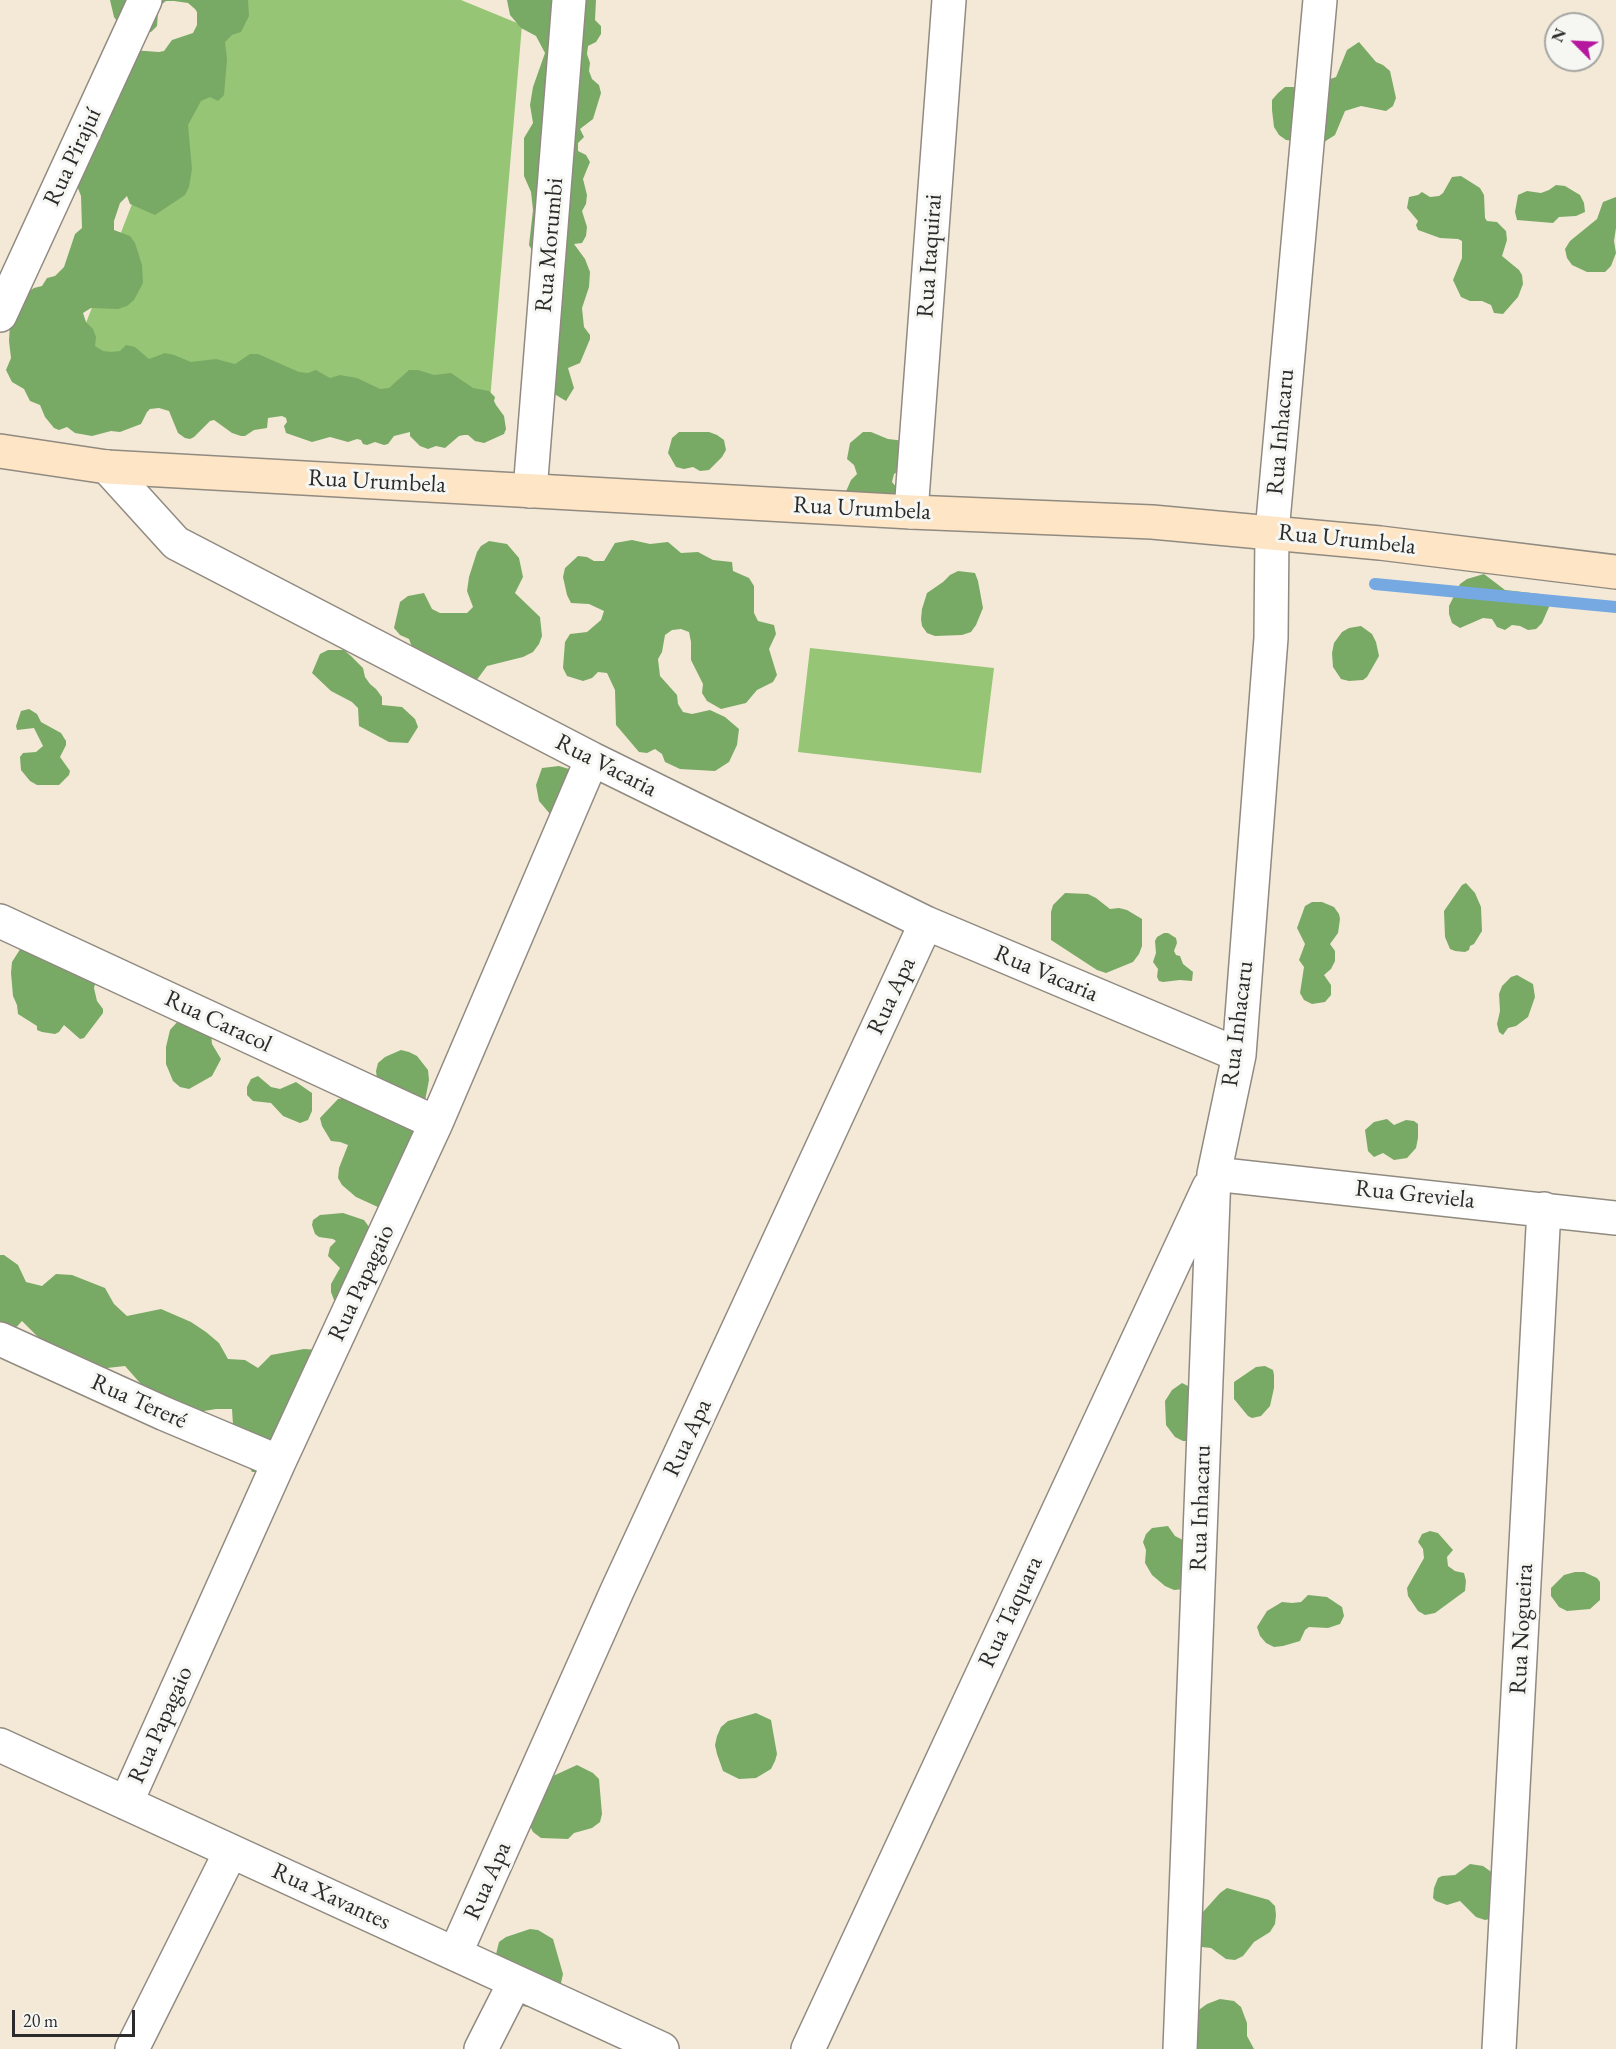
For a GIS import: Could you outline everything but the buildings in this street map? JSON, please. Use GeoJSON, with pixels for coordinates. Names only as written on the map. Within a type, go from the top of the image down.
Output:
{"type":"FeatureCollection","features":[{"type":"Feature","properties":{"kind":"main road"},"geometry":{"type":"LineString","coordinates":[[0,451],[107,467]]}},
{"type":"Feature","properties":{"kind":"main road","name":"Rua Urumbela"},"geometry":{"type":"LineString","coordinates":[[107,467],[911,512],[1152,522],[1380,543],[1616,572]]}},
{"type":"Feature","properties":{"kind":"street","name":"Rua Pirajuí"},"geometry":{"type":"LineString","coordinates":[[0,315],[146,0]]}},
{"type":"Feature","properties":{"kind":"street","name":"Rua Morumbi"},"geometry":{"type":"LineString","coordinates":[[530,491],[569,0]]}},
{"type":"Feature","properties":{"kind":"street","name":"Rua Itaquirai"},"geometry":{"type":"LineString","coordinates":[[911,512],[949,0]]}},
{"type":"Feature","properties":{"kind":"street","name":"Rua Inhacaru"},"geometry":{"type":"LineString","coordinates":[[1180,2049],[1214,1174],[1239,1055],[1271,638],[1272,532],[1320,0]]}},
{"type":"Feature","properties":{"kind":"street","name":"Rua Vacaria"},"geometry":{"type":"LineString","coordinates":[[107,467],[177,543],[592,759],[926,923],[1239,1055]]}},
{"type":"Feature","properties":{"kind":"street","name":"Rua Papagaio"},"geometry":{"type":"LineString","coordinates":[[126,1803],[279,1462],[436,1123],[592,759]]}},
{"type":"Feature","properties":{"kind":"street","name":"Rua Caracol"},"geometry":{"type":"LineString","coordinates":[[0,921],[436,1123]]}},
{"type":"Feature","properties":{"kind":"street","name":"Rua Apa"},"geometry":{"type":"LineString","coordinates":[[455,1954],[617,1591],[926,923]]}},
{"type":"Feature","properties":{"kind":"street","name":"Rua Greviela"},"geometry":{"type":"LineString","coordinates":[[1214,1174],[1616,1218]]}},
{"type":"Feature","properties":{"kind":"street","name":"Rua Taquara"},"geometry":{"type":"LineString","coordinates":[[808,2049],[1214,1174]]}},
{"type":"Feature","properties":{"kind":"street","name":"Rua Nogueira"},"geometry":{"type":"LineString","coordinates":[[1499,2049],[1544,1209]]}},
{"type":"Feature","properties":{"kind":"street","name":"Rua Tereré"},"geometry":{"type":"LineString","coordinates":[[0,1339],[165,1414],[279,1462]]}},
{"type":"Feature","properties":{"kind":"street","name":"Rua Xavantes"},"geometry":{"type":"LineString","coordinates":[[0,1745],[662,2049]]}},
{"type":"Feature","properties":{"kind":"street"},"geometry":{"type":"LineString","coordinates":[[132,2049],[231,1851]]}},
{"type":"Feature","properties":{"kind":"street"},"geometry":{"type":"LineString","coordinates":[[481,2049],[515,1982]]}},
{"type":"Feature","properties":{"kind":"green space"},"geometry":{"type":"Polygon","coordinates":[[[110,0],[248,0],[249,16],[241,32],[232,35],[225,42],[227,59],[224,95],[218,101],[210,97],[201,101],[188,125],[192,169],[185,195],[155,215],[130,204],[127,196],[120,203],[114,221],[114,230],[130,236],[135,243],[142,265],[143,283],[134,300],[127,306],[118,309],[91,308],[83,313],[96,337],[95,346],[103,351],[111,352],[120,351],[126,345],[135,347],[149,359],[165,353],[191,362],[216,359],[235,364],[250,354],[258,354],[299,372],[308,373],[316,370],[330,378],[340,375],[357,378],[380,389],[389,388],[409,370],[434,375],[451,373],[473,388],[489,391],[495,397],[494,401],[504,416],[506,429],[504,434],[484,443],[464,435],[459,436],[445,448],[436,446],[428,449],[420,446],[410,436],[410,432],[394,436],[388,444],[384,445],[375,442],[367,445],[357,439],[348,442],[330,437],[312,442],[286,433],[284,426],[287,422],[282,416],[268,418],[267,428],[254,430],[245,436],[232,433],[214,420],[210,421],[190,439],[178,433],[169,411],[159,408],[150,409],[141,424],[120,432],[111,431],[92,436],[75,433],[67,427],[59,430],[54,428],[45,417],[40,405],[30,401],[24,389],[12,382],[6,370],[11,358],[10,323],[19,298],[34,288],[42,286],[47,278],[55,276],[64,267],[75,234],[82,228],[81,196],[76,183],[132,50],[164,51],[172,40],[193,33],[197,25],[195,9],[188,3],[174,1],[166,1],[162,4],[158,13],[157,26],[151,32],[119,24],[114,17],[110,0]]]}},
{"type":"Feature","properties":{"kind":"green space"},"geometry":{"type":"Polygon","coordinates":[[[211,0],[461,0],[522,25],[490,400],[67,372],[211,0]]]}},
{"type":"Feature","properties":{"kind":"green space"},"geometry":{"type":"Polygon","coordinates":[[[507,0],[596,0],[595,20],[601,26],[601,34],[596,42],[588,46],[587,54],[590,63],[589,71],[592,79],[599,85],[601,93],[593,119],[580,129],[584,137],[578,143],[578,151],[586,155],[590,162],[583,179],[587,195],[582,211],[587,227],[586,236],[582,243],[574,244],[585,259],[590,272],[589,287],[582,308],[584,327],[590,339],[580,363],[568,368],[574,388],[566,401],[551,392],[538,261],[529,245],[533,210],[531,192],[524,176],[524,138],[533,123],[530,105],[533,87],[545,53],[536,36],[521,28],[510,15],[507,0]]]}},
{"type":"Feature","properties":{"kind":"green space"},"geometry":{"type":"Polygon","coordinates":[[[1359,42],[1376,62],[1390,71],[1396,98],[1393,106],[1386,111],[1361,106],[1345,111],[1335,135],[1321,144],[1286,140],[1279,135],[1274,127],[1272,110],[1272,100],[1278,93],[1285,87],[1302,89],[1336,77],[1347,50],[1359,42]]]}},
{"type":"Feature","properties":{"kind":"green space"},"geometry":{"type":"Polygon","coordinates":[[[1461,176],[1480,188],[1484,195],[1485,218],[1487,221],[1497,222],[1506,231],[1507,240],[1502,256],[1522,275],[1523,284],[1518,297],[1503,314],[1494,313],[1491,305],[1482,301],[1470,301],[1461,297],[1453,280],[1462,258],[1462,241],[1440,238],[1418,230],[1416,225],[1418,221],[1407,208],[1409,197],[1422,192],[1430,197],[1439,196],[1452,177],[1461,176]]]}},
{"type":"Feature","properties":{"kind":"green space"},"geometry":{"type":"Polygon","coordinates":[[[1556,185],[1565,186],[1580,195],[1585,212],[1576,216],[1559,217],[1553,223],[1517,220],[1515,212],[1518,195],[1527,191],[1541,193],[1556,185]]]}},
{"type":"Feature","properties":{"kind":"green space"},"geometry":{"type":"Polygon","coordinates":[[[1616,197],[1614,241],[1616,253],[1611,266],[1605,272],[1587,272],[1572,265],[1565,249],[1570,241],[1597,219],[1603,202],[1616,197]]]}},
{"type":"Feature","properties":{"kind":"green space"},"geometry":{"type":"Polygon","coordinates":[[[679,432],[709,432],[717,435],[724,440],[726,450],[709,470],[700,471],[693,467],[684,469],[676,467],[668,453],[672,438],[679,432]]]}},
{"type":"Feature","properties":{"kind":"green space"},"geometry":{"type":"Polygon","coordinates":[[[863,432],[905,441],[902,469],[894,474],[892,482],[898,489],[900,498],[844,496],[851,480],[857,474],[854,465],[847,459],[850,443],[863,432]]]}},
{"type":"Feature","properties":{"kind":"green space"},"geometry":{"type":"Polygon","coordinates":[[[632,540],[650,544],[668,542],[681,553],[698,552],[713,560],[732,562],[733,571],[749,578],[754,586],[754,613],[758,621],[774,625],[776,634],[769,649],[777,675],[773,682],[757,690],[746,703],[721,709],[707,701],[702,693],[703,684],[691,660],[689,632],[681,629],[672,630],[665,635],[662,652],[658,659],[660,676],[677,695],[678,704],[683,712],[692,714],[710,710],[725,717],[739,729],[737,745],[729,762],[715,771],[680,769],[665,762],[662,754],[655,749],[647,753],[639,752],[616,725],[615,690],[607,673],[598,672],[592,678],[583,681],[567,676],[563,668],[565,642],[570,634],[587,632],[601,620],[604,611],[589,604],[571,603],[563,577],[565,568],[578,556],[594,561],[604,561],[615,543],[632,540]]]}},
{"type":"Feature","properties":{"kind":"green space"},"geometry":{"type":"Polygon","coordinates":[[[489,541],[507,544],[519,558],[523,577],[515,593],[540,617],[542,636],[539,644],[533,652],[523,657],[487,666],[476,681],[410,658],[412,647],[409,639],[400,635],[394,628],[400,602],[408,596],[424,593],[432,609],[440,613],[467,613],[473,607],[467,591],[469,577],[477,552],[489,541]]]}},
{"type":"Feature","properties":{"kind":"green space"},"geometry":{"type":"Polygon","coordinates":[[[958,571],[975,573],[978,581],[983,608],[976,625],[971,632],[962,635],[935,636],[927,633],[922,626],[921,619],[927,593],[958,571]]]}},
{"type":"Feature","properties":{"kind":"green space"},"geometry":{"type":"Polygon","coordinates":[[[1484,574],[1505,590],[1540,594],[1546,599],[1549,607],[1542,623],[1536,629],[1528,630],[1512,625],[1505,630],[1497,627],[1492,619],[1483,618],[1460,628],[1452,623],[1449,606],[1460,584],[1467,579],[1484,574]]]}},
{"type":"Feature","properties":{"kind":"green space"},"geometry":{"type":"Polygon","coordinates":[[[1361,626],[1372,634],[1379,656],[1363,680],[1341,679],[1333,667],[1334,643],[1342,632],[1361,626]]]}},
{"type":"Feature","properties":{"kind":"green space"},"geometry":{"type":"Polygon","coordinates":[[[810,648],[994,668],[981,773],[798,752],[810,648]]]}},
{"type":"Feature","properties":{"kind":"green space"},"geometry":{"type":"Polygon","coordinates":[[[328,650],[344,650],[363,668],[365,677],[382,697],[382,705],[402,707],[415,719],[418,727],[408,743],[389,742],[359,726],[358,708],[352,702],[331,691],[312,673],[320,654],[328,650]]]}},
{"type":"Feature","properties":{"kind":"green space"},"geometry":{"type":"Polygon","coordinates":[[[29,709],[37,714],[41,722],[61,733],[66,741],[60,757],[70,771],[59,785],[37,785],[30,781],[21,770],[20,757],[23,753],[36,752],[43,746],[34,728],[17,730],[16,726],[21,711],[29,709]]]}},
{"type":"Feature","properties":{"kind":"green space"},"geometry":{"type":"Polygon","coordinates":[[[559,766],[569,769],[574,775],[558,817],[550,814],[539,801],[536,785],[542,768],[559,766]]]}},
{"type":"Feature","properties":{"kind":"green space"},"geometry":{"type":"Polygon","coordinates":[[[1466,883],[1475,893],[1481,907],[1482,931],[1474,944],[1465,952],[1450,949],[1445,937],[1444,911],[1462,885],[1466,883]]]}},
{"type":"Feature","properties":{"kind":"green space"},"geometry":{"type":"Polygon","coordinates":[[[1065,893],[1088,894],[1110,909],[1127,910],[1142,919],[1142,946],[1133,962],[1106,973],[1097,970],[1051,940],[1053,905],[1065,893]]]}},
{"type":"Feature","properties":{"kind":"green space"},"geometry":{"type":"Polygon","coordinates":[[[1312,902],[1322,902],[1334,907],[1340,919],[1338,933],[1330,944],[1335,951],[1335,961],[1324,975],[1331,985],[1331,995],[1325,1002],[1312,1004],[1304,1000],[1300,993],[1304,967],[1299,960],[1305,944],[1297,928],[1305,906],[1312,902]]]}},
{"type":"Feature","properties":{"kind":"green space"},"geometry":{"type":"Polygon","coordinates":[[[1164,933],[1176,938],[1174,951],[1180,956],[1183,964],[1193,972],[1192,981],[1159,981],[1158,969],[1153,962],[1156,953],[1155,941],[1164,933]]]}},
{"type":"Feature","properties":{"kind":"green space"},"geometry":{"type":"Polygon","coordinates":[[[24,943],[96,980],[94,988],[103,1013],[84,1038],[80,1039],[64,1025],[55,1034],[42,1032],[18,1014],[13,996],[11,973],[12,962],[24,943]]]}},
{"type":"Feature","properties":{"kind":"green space"},"geometry":{"type":"Polygon","coordinates":[[[1517,975],[1533,984],[1535,997],[1528,1017],[1516,1026],[1508,1028],[1503,1035],[1499,1032],[1497,1024],[1500,1011],[1499,994],[1502,986],[1511,977],[1517,975]]]}},
{"type":"Feature","properties":{"kind":"green space"},"geometry":{"type":"Polygon","coordinates":[[[189,1009],[211,1034],[212,1044],[221,1059],[212,1076],[189,1089],[180,1087],[173,1081],[166,1064],[166,1047],[170,1030],[189,1009]]]}},
{"type":"Feature","properties":{"kind":"green space"},"geometry":{"type":"Polygon","coordinates":[[[401,1050],[417,1056],[428,1070],[429,1080],[424,1106],[436,1166],[432,1173],[380,1208],[356,1197],[342,1185],[338,1178],[339,1168],[348,1145],[331,1141],[320,1118],[338,1099],[378,1087],[376,1071],[378,1063],[401,1050]]]}},
{"type":"Feature","properties":{"kind":"green space"},"geometry":{"type":"Polygon","coordinates":[[[258,1076],[271,1087],[280,1089],[296,1082],[312,1093],[312,1111],[308,1120],[300,1123],[283,1116],[271,1103],[253,1101],[247,1095],[247,1087],[251,1079],[258,1076]]]}},
{"type":"Feature","properties":{"kind":"green space"},"geometry":{"type":"Polygon","coordinates":[[[1387,1119],[1394,1125],[1406,1120],[1418,1124],[1416,1148],[1407,1158],[1394,1160],[1383,1153],[1374,1157],[1368,1151],[1365,1130],[1374,1122],[1387,1119]]]}},
{"type":"Feature","properties":{"kind":"green space"},"geometry":{"type":"Polygon","coordinates":[[[343,1213],[364,1220],[372,1231],[369,1244],[360,1247],[358,1251],[338,1302],[334,1300],[331,1284],[340,1268],[328,1256],[330,1247],[336,1241],[319,1237],[315,1234],[312,1225],[313,1220],[320,1215],[343,1213]]]}},
{"type":"Feature","properties":{"kind":"green space"},"geometry":{"type":"Polygon","coordinates":[[[0,1255],[4,1255],[18,1265],[26,1282],[42,1286],[56,1274],[72,1275],[105,1288],[114,1304],[127,1316],[161,1309],[191,1322],[219,1343],[228,1359],[245,1360],[258,1368],[271,1355],[304,1349],[321,1350],[301,1456],[287,1466],[270,1472],[252,1472],[237,1441],[232,1409],[198,1412],[148,1392],[125,1366],[89,1370],[46,1345],[22,1321],[10,1334],[0,1338],[0,1255]]]}},
{"type":"Feature","properties":{"kind":"green space"},"geometry":{"type":"Polygon","coordinates":[[[1265,1366],[1273,1370],[1274,1375],[1270,1406],[1261,1416],[1252,1418],[1234,1399],[1234,1382],[1256,1367],[1265,1366]]]}},
{"type":"Feature","properties":{"kind":"green space"},"geometry":{"type":"Polygon","coordinates":[[[1182,1383],[1198,1391],[1197,1432],[1187,1441],[1175,1437],[1166,1425],[1165,1401],[1172,1390],[1182,1383]]]}},
{"type":"Feature","properties":{"kind":"green space"},"geometry":{"type":"Polygon","coordinates":[[[1168,1526],[1175,1536],[1187,1542],[1184,1589],[1174,1590],[1165,1586],[1152,1575],[1145,1563],[1146,1550],[1143,1542],[1146,1534],[1152,1528],[1168,1526]]]}},
{"type":"Feature","properties":{"kind":"green space"},"geometry":{"type":"Polygon","coordinates":[[[1430,1531],[1438,1533],[1453,1550],[1447,1557],[1448,1566],[1464,1573],[1466,1581],[1465,1591],[1435,1613],[1425,1615],[1418,1611],[1408,1596],[1407,1588],[1424,1558],[1423,1549],[1418,1542],[1422,1534],[1430,1531]]]}},
{"type":"Feature","properties":{"kind":"green space"},"geometry":{"type":"Polygon","coordinates":[[[1584,1572],[1597,1578],[1600,1582],[1600,1600],[1590,1609],[1567,1611],[1559,1607],[1551,1596],[1551,1588],[1564,1575],[1584,1572]]]}},
{"type":"Feature","properties":{"kind":"green space"},"geometry":{"type":"Polygon","coordinates":[[[1308,1595],[1327,1597],[1342,1607],[1344,1616],[1340,1624],[1328,1628],[1309,1627],[1300,1641],[1283,1646],[1274,1647],[1266,1643],[1257,1627],[1267,1611],[1282,1602],[1301,1602],[1308,1595]]]}},
{"type":"Feature","properties":{"kind":"green space"},"geometry":{"type":"Polygon","coordinates":[[[756,1713],[771,1720],[777,1754],[771,1769],[756,1778],[739,1779],[723,1771],[715,1745],[717,1736],[721,1727],[728,1721],[756,1713]]]}},
{"type":"Feature","properties":{"kind":"green space"},"geometry":{"type":"Polygon","coordinates":[[[577,1765],[593,1773],[599,1779],[602,1814],[600,1822],[592,1828],[574,1833],[568,1839],[541,1838],[533,1832],[521,1808],[543,1776],[553,1776],[577,1765]]]}},
{"type":"Feature","properties":{"kind":"green space"},"geometry":{"type":"Polygon","coordinates":[[[1470,1864],[1483,1866],[1496,1878],[1490,1919],[1476,1917],[1460,1901],[1447,1905],[1433,1898],[1438,1878],[1455,1875],[1470,1864]]]}},
{"type":"Feature","properties":{"kind":"green space"},"geometry":{"type":"Polygon","coordinates":[[[1227,1888],[1269,1900],[1275,1906],[1276,1915],[1275,1924],[1270,1932],[1254,1942],[1243,1956],[1235,1960],[1226,1959],[1211,1948],[1202,1947],[1199,1938],[1202,1913],[1227,1888]]]}},
{"type":"Feature","properties":{"kind":"green space"},"geometry":{"type":"Polygon","coordinates":[[[530,1929],[538,1930],[553,1939],[563,1974],[561,1983],[528,2007],[510,2004],[491,1975],[499,1942],[506,1937],[530,1929]]]}},
{"type":"Feature","properties":{"kind":"green space"},"geometry":{"type":"Polygon","coordinates":[[[1220,1999],[1234,2001],[1241,2007],[1247,2023],[1247,2036],[1254,2049],[1193,2049],[1196,2012],[1220,1999]]]}},
{"type":"Feature","properties":{"kind":"waterway"},"geometry":{"type":"LineString","coordinates":[[1375,584],[1616,607]]}}]}
